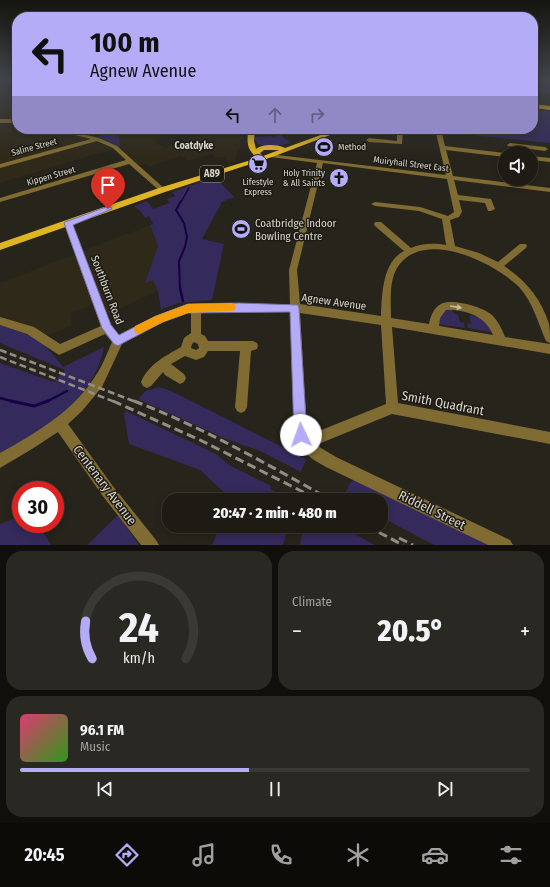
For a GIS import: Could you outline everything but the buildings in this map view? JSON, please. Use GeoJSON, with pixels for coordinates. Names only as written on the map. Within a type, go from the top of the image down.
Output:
{"type":"FeatureCollection","features":[{"type":"Feature","properties":{"kind":"main road"},"geometry":{"type":"LineString","coordinates":[[538,107],[550,108]]}},
{"type":"Feature","properties":{"kind":"main road"},"geometry":{"type":"LineString","coordinates":[[251,134],[250,143],[252,148],[264,153],[287,149],[307,141]]}},
{"type":"Feature","properties":{"kind":"main road"},"geometry":{"type":"LineString","coordinates":[[264,153],[328,134]]}},
{"type":"Feature","properties":{"kind":"main road","name":"A89"},"geometry":{"type":"LineString","coordinates":[[0,247],[241,164],[264,153]]}},
{"type":"Feature","properties":{"kind":"street"},"geometry":{"type":"LineString","coordinates":[[0,121],[12,121]]}},
{"type":"Feature","properties":{"kind":"street"},"geometry":{"type":"LineString","coordinates":[[76,134],[97,139],[115,147],[162,190]]}},
{"type":"Feature","properties":{"kind":"street"},"geometry":{"type":"LineString","coordinates":[[369,140],[400,143],[400,134]]}},
{"type":"Feature","properties":{"kind":"street"},"geometry":{"type":"LineString","coordinates":[[375,204],[387,208],[420,209],[447,218],[456,216],[458,212],[439,134]]}},
{"type":"Feature","properties":{"kind":"street","name":"Saline Street"},"geometry":{"type":"LineString","coordinates":[[0,166],[97,139]]}},
{"type":"Feature","properties":{"kind":"street"},"geometry":{"type":"LineString","coordinates":[[510,145],[547,149],[550,158],[538,158]]}},
{"type":"Feature","properties":{"kind":"street"},"geometry":{"type":"LineString","coordinates":[[443,148],[498,154]]}},
{"type":"Feature","properties":{"kind":"street"},"geometry":{"type":"LineString","coordinates":[[287,149],[286,154],[294,159]]}},
{"type":"Feature","properties":{"kind":"street","name":"Muiryhall Street East"},"geometry":{"type":"LineString","coordinates":[[264,153],[294,159],[550,190]]}},
{"type":"Feature","properties":{"kind":"street","name":"Kippen Street"},"geometry":{"type":"LineString","coordinates":[[0,200],[131,161]]}},
{"type":"Feature","properties":{"kind":"street"},"geometry":{"type":"LineString","coordinates":[[320,162],[293,270],[294,308],[303,439],[392,408]]}},
{"type":"Feature","properties":{"kind":"street"},"geometry":{"type":"LineString","coordinates":[[454,197],[488,201],[491,209]]}},
{"type":"Feature","properties":{"kind":"street"},"geometry":{"type":"LineString","coordinates":[[447,218],[446,221],[451,249]]}},
{"type":"Feature","properties":{"kind":"street","name":"Southburn Road"},"geometry":{"type":"LineString","coordinates":[[68,223],[107,328],[118,341]]}},
{"type":"Feature","properties":{"kind":"street"},"geometry":{"type":"LineString","coordinates":[[378,224],[410,252],[429,248],[451,249],[471,253],[499,266],[516,279],[535,302],[550,338]]}},
{"type":"Feature","properties":{"kind":"street"},"geometry":{"type":"LineString","coordinates":[[499,266],[523,246]]}},
{"type":"Feature","properties":{"kind":"street","name":"Smith Quadrant"},"geometry":{"type":"LineString","coordinates":[[410,252],[395,263],[388,277],[386,288],[392,408],[550,438]]}},
{"type":"Feature","properties":{"kind":"street"},"geometry":{"type":"LineString","coordinates":[[434,329],[435,317],[443,307],[449,306],[471,309],[483,313],[491,319],[496,327],[501,341]]}},
{"type":"Feature","properties":{"kind":"street"},"geometry":{"type":"LineString","coordinates":[[196,308],[196,338]]}},
{"type":"Feature","properties":{"kind":"street","name":"Agnew Avenue"},"geometry":{"type":"LineString","coordinates":[[118,341],[173,313],[196,308],[294,308],[387,321],[550,349]]}},
{"type":"Feature","properties":{"kind":"street"},"geometry":{"type":"LineString","coordinates":[[0,321],[30,330],[59,350],[107,328]]}},
{"type":"Feature","properties":{"kind":"street"},"geometry":{"type":"LineString","coordinates":[[147,382],[163,363],[186,350],[188,342],[196,338],[204,340],[205,346],[202,351],[196,355],[190,354],[186,350]]}},
{"type":"Feature","properties":{"kind":"street"},"geometry":{"type":"LineString","coordinates":[[0,461],[59,423],[85,399],[99,382],[118,341]]}},
{"type":"Feature","properties":{"kind":"street"},"geometry":{"type":"LineString","coordinates":[[205,346],[249,346],[241,407]]}},
{"type":"Feature","properties":{"kind":"street"},"geometry":{"type":"LineString","coordinates":[[163,363],[169,371],[180,378]]}},
{"type":"Feature","properties":{"kind":"street","name":"Centenary Avenue"},"geometry":{"type":"LineString","coordinates":[[59,423],[107,490],[151,545]]}},
{"type":"Feature","properties":{"kind":"street","name":"Riddell Street"},"geometry":{"type":"LineString","coordinates":[[303,439],[313,452],[331,462],[505,545]]}},
{"type":"Feature","properties":{"kind":"shaded area"},"geometry":{"type":"Polygon","coordinates":[[[0,105],[12,105],[12,134],[161,134],[155,142],[165,148],[204,134],[247,134],[239,142],[241,144],[235,160],[229,163],[225,158],[215,157],[211,154],[188,161],[181,156],[148,167],[146,164],[139,165],[120,147],[0,183],[0,105]]]}},
{"type":"Feature","properties":{"kind":"shaded area"},"geometry":{"type":"Polygon","coordinates":[[[538,110],[550,111],[550,143],[471,135],[538,134],[538,110]]]}},
{"type":"Feature","properties":{"kind":"shaded area"},"geometry":{"type":"Polygon","coordinates":[[[104,134],[119,134],[120,147],[98,137],[104,134]]]}},
{"type":"Feature","properties":{"kind":"shaded area"},"geometry":{"type":"Polygon","coordinates":[[[280,134],[290,143],[275,146],[264,146],[256,142],[254,137],[273,137],[280,134]]]}},
{"type":"Feature","properties":{"kind":"shaded area"},"geometry":{"type":"Polygon","coordinates":[[[215,177],[234,197],[222,202],[202,239],[224,244],[212,300],[178,303],[161,310],[158,291],[153,280],[145,283],[158,246],[150,225],[153,224],[149,216],[145,218],[134,206],[147,201],[153,209],[169,203],[167,199],[175,196],[172,192],[215,177]]]}},
{"type":"Feature","properties":{"kind":"shaded area"},"geometry":{"type":"Polygon","coordinates":[[[150,225],[158,246],[146,282],[153,279],[158,291],[104,316],[98,302],[70,314],[72,325],[47,336],[40,341],[0,325],[0,283],[150,225]]]}},
{"type":"Feature","properties":{"kind":"shaded area"},"geometry":{"type":"Polygon","coordinates":[[[449,307],[455,314],[458,315],[460,322],[464,323],[465,328],[437,324],[437,318],[449,307]]]}},
{"type":"Feature","properties":{"kind":"shaded area"},"geometry":{"type":"Polygon","coordinates":[[[475,312],[496,333],[468,328],[467,323],[471,324],[469,315],[478,317],[475,312]]]}},
{"type":"Feature","properties":{"kind":"shaded area"},"geometry":{"type":"Polygon","coordinates":[[[0,325],[36,339],[49,350],[63,367],[104,347],[98,366],[89,383],[78,398],[49,424],[0,456],[0,363],[54,382],[65,370],[0,343],[0,325]]]}},
{"type":"Feature","properties":{"kind":"shaded area"},"geometry":{"type":"Polygon","coordinates":[[[159,387],[171,391],[306,459],[301,472],[260,451],[226,439],[138,399],[146,391],[159,387]]]}},
{"type":"Feature","properties":{"kind":"shaded area"},"geometry":{"type":"Polygon","coordinates":[[[126,411],[216,454],[229,465],[271,486],[270,489],[278,493],[225,493],[200,470],[129,444],[124,414],[126,411]]]}},
{"type":"Feature","properties":{"kind":"shaded area"},"geometry":{"type":"Polygon","coordinates":[[[356,478],[387,493],[345,493],[350,483],[356,478]]]}},
{"type":"Feature","properties":{"kind":"shaded area"},"geometry":{"type":"Polygon","coordinates":[[[388,494],[494,545],[434,545],[388,521],[388,494]]]}},
{"type":"Feature","properties":{"kind":"shaded area"},"geometry":{"type":"Polygon","coordinates":[[[118,515],[139,545],[87,545],[118,515]]]}},
{"type":"Feature","properties":{"kind":"shaded area"},"geometry":{"type":"Polygon","coordinates":[[[12,519],[12,533],[44,533],[51,545],[0,545],[0,524],[12,519]]]}},
{"type":"Feature","properties":{"kind":"shaded area"},"geometry":{"type":"Polygon","coordinates":[[[217,533],[286,533],[283,545],[212,545],[217,533]]]}},
{"type":"Feature","properties":{"kind":"shaded area"},"geometry":{"type":"Polygon","coordinates":[[[302,533],[353,533],[375,545],[301,545],[302,533]]]}},
{"type":"Feature","properties":{"kind":"waterway"},"geometry":{"type":"LineString","coordinates":[[181,202],[189,188]]}},
{"type":"Feature","properties":{"kind":"waterway"},"geometry":{"type":"LineString","coordinates":[[180,289],[179,261],[185,247],[187,237],[184,223],[176,210],[181,201]]}},
{"type":"Feature","properties":{"kind":"waterway"},"geometry":{"type":"LineString","coordinates":[[180,288],[183,301]]}},
{"type":"Feature","properties":{"kind":"waterway"},"geometry":{"type":"LineString","coordinates":[[48,401],[67,391]]}},
{"type":"Feature","properties":{"kind":"waterway"},"geometry":{"type":"LineString","coordinates":[[0,398],[12,401]]}},
{"type":"Feature","properties":{"kind":"waterway"},"geometry":{"type":"LineString","coordinates":[[12,401],[34,406],[48,401]]}},
{"type":"Feature","properties":{"kind":"railway"},"geometry":{"type":"LineString","coordinates":[[0,350],[136,402]]}},
{"type":"Feature","properties":{"kind":"railway"},"geometry":{"type":"LineString","coordinates":[[0,357],[115,402]]}},
{"type":"Feature","properties":{"kind":"railway"},"geometry":{"type":"LineString","coordinates":[[113,401],[202,441],[305,493]]}},
{"type":"Feature","properties":{"kind":"railway"},"geometry":{"type":"LineString","coordinates":[[134,401],[209,434],[318,493]]}},
{"type":"Feature","properties":{"kind":"railway"},"geometry":{"type":"LineString","coordinates":[[380,533],[403,545]]}},
{"type":"Feature","properties":{"kind":"railway"},"geometry":{"type":"LineString","coordinates":[[399,538],[413,545]]}},
{"type":"Feature","properties":{"kind":"slow traffic"},"geometry":{"type":"LineString","coordinates":[[139,330],[159,319],[188,308],[231,307]]}},
{"type":"Feature","properties":{"kind":"place","name":"Method"},"geometry":{"type":"Point","coordinates":[324,147]}},
{"type":"Feature","properties":{"kind":"place","name":"Lifestyle Express"},"geometry":{"type":"Point","coordinates":[258,164]}},
{"type":"Feature","properties":{"kind":"place","name":"Holy Trinity & All Saints"},"geometry":{"type":"Point","coordinates":[339,178]}},
{"type":"Feature","properties":{"kind":"place","name":"Coatbridge Indoor Bowling Centre"},"geometry":{"type":"Point","coordinates":[241,229]}},
{"type":"Feature","properties":{"kind":"district","name":"Coatdyke"},"geometry":{"type":"Point","coordinates":[194,146]}},
{"type":"Feature","properties":{"kind":"route"},"geometry":{"type":"LineString","coordinates":[[108,209],[68,223],[104,316],[107,328],[118,341],[159,319],[188,308],[294,308],[301,435]]}}]}
